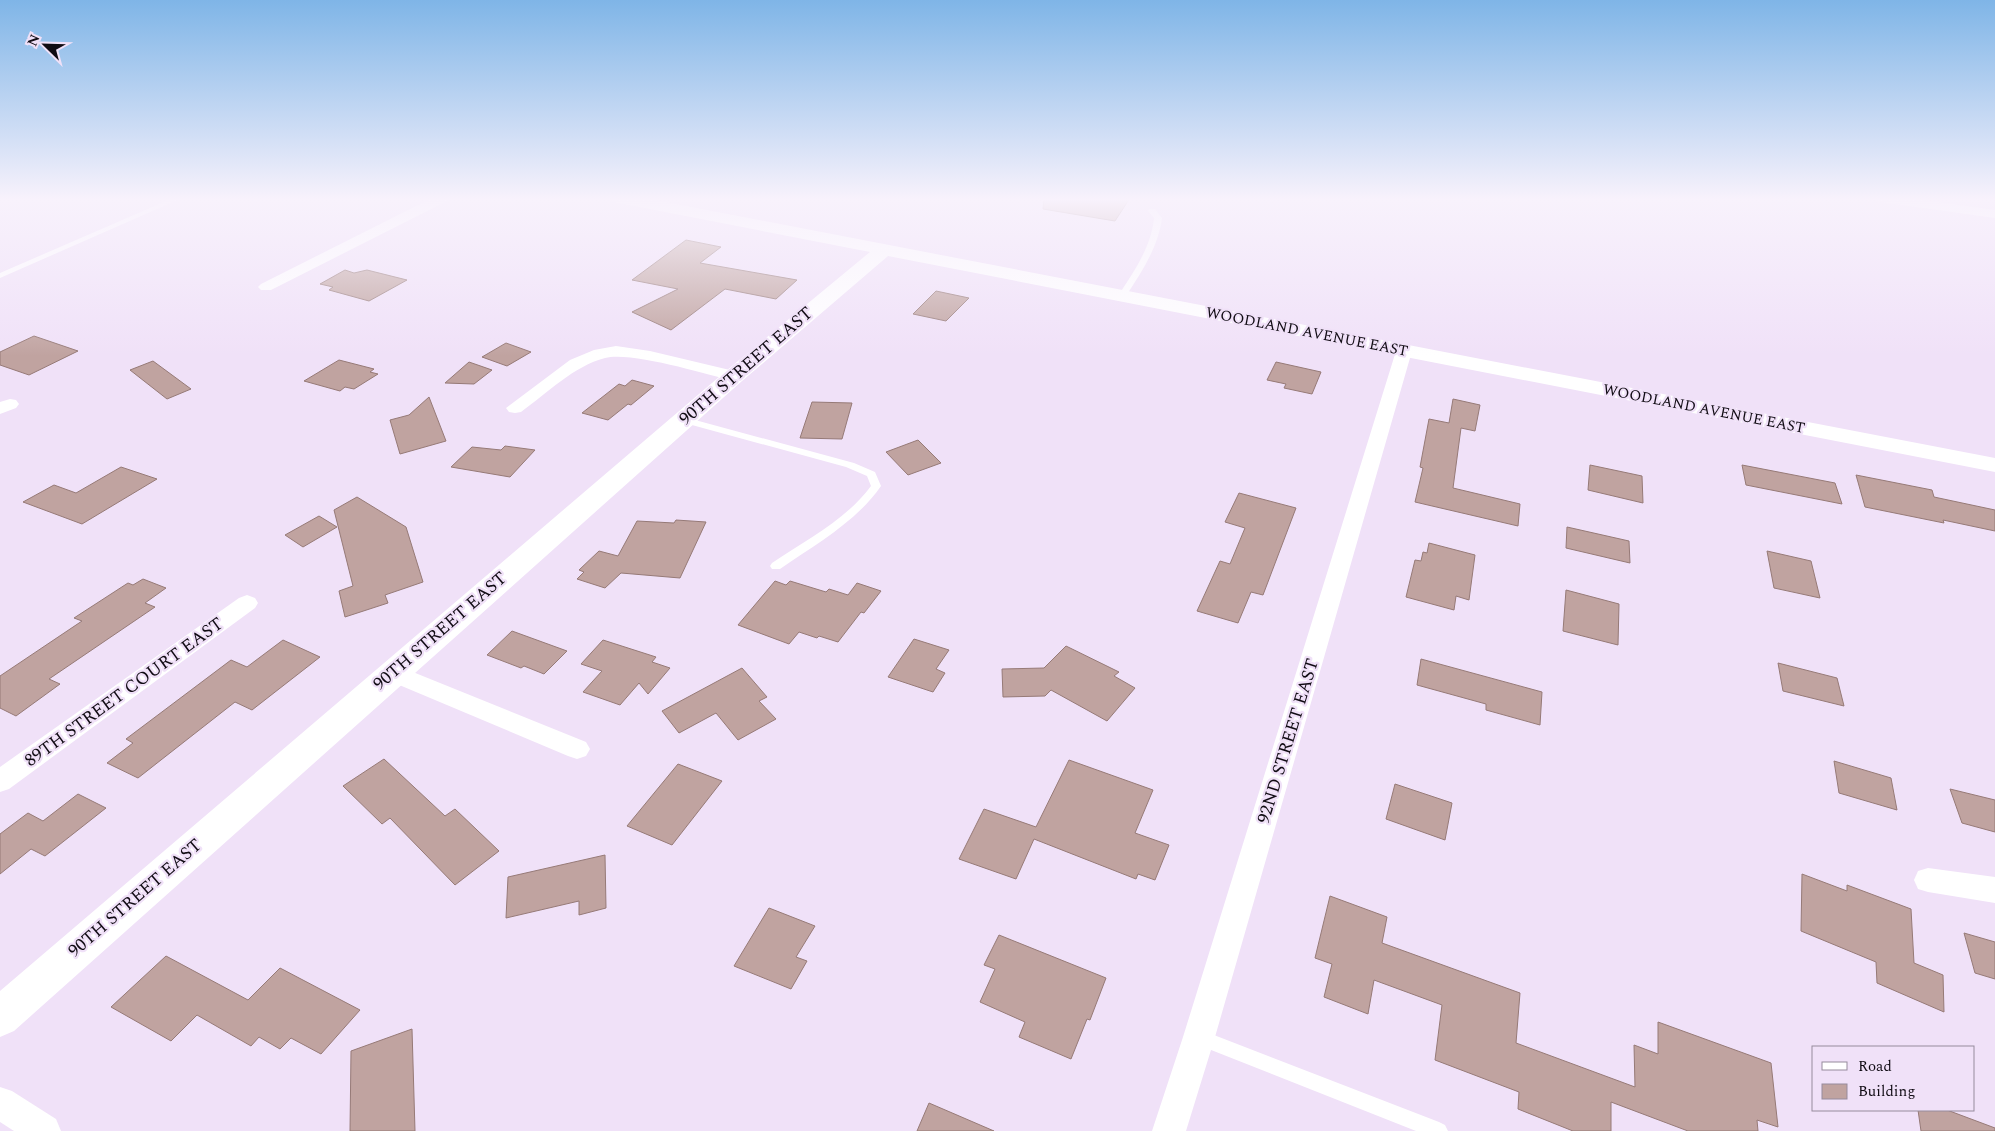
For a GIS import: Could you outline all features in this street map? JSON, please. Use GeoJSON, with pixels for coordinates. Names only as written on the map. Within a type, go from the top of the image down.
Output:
{"type":"FeatureCollection","features":[{"type":"Feature","properties":{"kind":"street"},"geometry":{"type":"LineString","coordinates":[[266,287],[338,251]]}},
{"type":"Feature","properties":{"kind":"street","name":"90TH STREET EAST"},"geometry":{"type":"LineString","coordinates":[[0,1017],[734,376],[883,251]]}},
{"type":"Feature","properties":{"kind":"street","name":"WOODLAND AVENUE EAST"},"geometry":{"type":"LineString","coordinates":[[888,251],[1995,465]]}},
{"type":"Feature","properties":{"kind":"street"},"geometry":{"type":"LineString","coordinates":[[515,408],[576,364],[600,354],[616,351],[650,356],[734,376]]}},
{"type":"Feature","properties":{"kind":"street","name":"92ND STREET EAST"},"geometry":{"type":"LineString","coordinates":[[1169,1131],[1199,1037],[1404,351]]}},
{"type":"Feature","properties":{"kind":"street","name":"89TH STREET COURT EAST"},"geometry":{"type":"LineString","coordinates":[[0,782],[247,603]]}},
{"type":"Feature","properties":{"kind":"street"},"geometry":{"type":"LineString","coordinates":[[393,673],[577,749]]}},
{"type":"Feature","properties":{"kind":"street"},"geometry":{"type":"LineString","coordinates":[[1928,880],[1995,890]]}},
{"type":"Feature","properties":{"kind":"street"},"geometry":{"type":"LineString","coordinates":[[0,1103],[44,1131]]}},
{"type":"Feature","properties":{"kind":"lane"},"geometry":{"type":"LineString","coordinates":[[0,276],[55,251]]}},
{"type":"Feature","properties":{"kind":"lane"},"geometry":{"type":"LineString","coordinates":[[1122,296],[1137,273],[1148,251]]}},
{"type":"Feature","properties":{"kind":"lane"},"geometry":{"type":"LineString","coordinates":[[684,420],[850,465],[871,474],[876,486],[869,498],[776,566]]}},
{"type":"Feature","properties":{"kind":"lane"},"geometry":{"type":"LineString","coordinates":[[1199,1037],[1439,1131]]}},
{"type":"Feature","properties":{"kind":"building"},"geometry":{"type":"Polygon","coordinates":[[[671,251],[716,251],[700,263],[797,280],[776,299],[725,289],[671,330],[632,312],[678,289],[632,280],[671,251]]]}},
{"type":"Feature","properties":{"kind":"building"},"geometry":{"type":"Polygon","coordinates":[[[345,270],[354,273],[367,270],[407,280],[369,301],[329,290],[333,287],[320,284],[345,270]]]}},
{"type":"Feature","properties":{"kind":"building"},"geometry":{"type":"Polygon","coordinates":[[[936,291],[969,298],[946,321],[913,314],[936,291]]]}},
{"type":"Feature","properties":{"kind":"building"},"geometry":{"type":"Polygon","coordinates":[[[34,336],[78,351],[29,375],[0,365],[0,352],[34,336]]]}},
{"type":"Feature","properties":{"kind":"building"},"geometry":{"type":"Polygon","coordinates":[[[506,343],[531,352],[507,366],[482,357],[506,343]]]}},
{"type":"Feature","properties":{"kind":"building"},"geometry":{"type":"Polygon","coordinates":[[[339,360],[374,369],[370,372],[378,374],[354,389],[345,387],[340,391],[304,381],[339,360]]]}},
{"type":"Feature","properties":{"kind":"building"},"geometry":{"type":"Polygon","coordinates":[[[153,361],[191,389],[167,399],[130,370],[153,361]]]}},
{"type":"Feature","properties":{"kind":"building"},"geometry":{"type":"Polygon","coordinates":[[[469,362],[492,370],[474,384],[445,383],[469,362]]]}},
{"type":"Feature","properties":{"kind":"building"},"geometry":{"type":"Polygon","coordinates":[[[1276,362],[1321,372],[1312,394],[1284,388],[1286,384],[1267,380],[1276,362]]]}},
{"type":"Feature","properties":{"kind":"building"},"geometry":{"type":"Polygon","coordinates":[[[632,380],[654,386],[631,405],[628,404],[608,420],[582,413],[619,384],[625,386],[632,380]]]}},
{"type":"Feature","properties":{"kind":"building"},"geometry":{"type":"Polygon","coordinates":[[[429,397],[446,441],[400,454],[390,420],[409,415],[429,397]]]}},
{"type":"Feature","properties":{"kind":"building"},"geometry":{"type":"Polygon","coordinates":[[[1453,399],[1480,405],[1475,431],[1461,428],[1453,488],[1520,504],[1518,526],[1415,502],[1423,468],[1420,467],[1429,419],[1449,423],[1453,399]]]}},
{"type":"Feature","properties":{"kind":"building"},"geometry":{"type":"Polygon","coordinates":[[[812,402],[852,403],[842,439],[800,438],[812,402]]]}},
{"type":"Feature","properties":{"kind":"building"},"geometry":{"type":"Polygon","coordinates":[[[918,440],[941,463],[908,475],[886,452],[918,440]]]}},
{"type":"Feature","properties":{"kind":"building"},"geometry":{"type":"Polygon","coordinates":[[[505,446],[535,450],[510,477],[451,467],[472,447],[501,450],[505,446]]]}},
{"type":"Feature","properties":{"kind":"building"},"geometry":{"type":"Polygon","coordinates":[[[1590,465],[1642,476],[1643,503],[1588,490],[1590,465]]]}},
{"type":"Feature","properties":{"kind":"building"},"geometry":{"type":"Polygon","coordinates":[[[1742,465],[1835,483],[1842,504],[1746,485],[1742,465]]]}},
{"type":"Feature","properties":{"kind":"building"},"geometry":{"type":"Polygon","coordinates":[[[121,467],[157,479],[82,524],[23,502],[54,485],[76,493],[121,467]]]}},
{"type":"Feature","properties":{"kind":"building"},"geometry":{"type":"Polygon","coordinates":[[[1856,475],[1932,490],[1934,497],[1995,510],[1995,531],[1865,507],[1856,475]]]}},
{"type":"Feature","properties":{"kind":"building"},"geometry":{"type":"Polygon","coordinates":[[[1239,493],[1296,508],[1263,595],[1251,592],[1238,623],[1197,611],[1220,561],[1230,564],[1245,528],[1225,522],[1239,493]]]}},
{"type":"Feature","properties":{"kind":"building"},"geometry":{"type":"Polygon","coordinates":[[[357,497],[406,527],[423,582],[385,595],[388,603],[345,617],[339,591],[353,586],[334,510],[357,497]]]}},
{"type":"Feature","properties":{"kind":"building"},"geometry":{"type":"Polygon","coordinates":[[[319,516],[337,527],[303,547],[285,535],[319,516]]]}},
{"type":"Feature","properties":{"kind":"building"},"geometry":{"type":"Polygon","coordinates":[[[676,520],[706,522],[680,578],[621,573],[605,588],[577,579],[584,572],[579,570],[599,551],[618,556],[637,521],[674,523],[676,520]]]}},
{"type":"Feature","properties":{"kind":"building"},"geometry":{"type":"Polygon","coordinates":[[[1567,527],[1629,541],[1630,563],[1566,548],[1567,527]]]}},
{"type":"Feature","properties":{"kind":"building"},"geometry":{"type":"Polygon","coordinates":[[[1429,543],[1475,555],[1469,600],[1456,596],[1454,610],[1406,597],[1415,560],[1421,561],[1423,552],[1427,553],[1429,543]]]}},
{"type":"Feature","properties":{"kind":"building"},"geometry":{"type":"Polygon","coordinates":[[[1767,551],[1811,561],[1820,598],[1774,588],[1767,551]]]}},
{"type":"Feature","properties":{"kind":"building"},"geometry":{"type":"Polygon","coordinates":[[[143,579],[166,588],[145,603],[155,607],[49,679],[60,684],[16,716],[0,708],[0,676],[82,621],[74,618],[128,583],[133,585],[143,579]]]}},
{"type":"Feature","properties":{"kind":"building"},"geometry":{"type":"Polygon","coordinates":[[[775,581],[786,585],[790,581],[826,592],[829,589],[848,595],[857,583],[881,591],[864,613],[861,612],[838,642],[799,632],[789,644],[738,625],[775,581]]]}},
{"type":"Feature","properties":{"kind":"building"},"geometry":{"type":"Polygon","coordinates":[[[1566,590],[1619,604],[1618,645],[1563,631],[1566,590]]]}},
{"type":"Feature","properties":{"kind":"building"},"geometry":{"type":"Polygon","coordinates":[[[512,631],[567,651],[544,674],[524,666],[521,668],[487,655],[512,631]]]}},
{"type":"Feature","properties":{"kind":"building"},"geometry":{"type":"Polygon","coordinates":[[[914,639],[949,650],[936,669],[945,673],[933,692],[888,677],[914,639]]]}},
{"type":"Feature","properties":{"kind":"building"},"geometry":{"type":"Polygon","coordinates":[[[283,640],[320,657],[252,710],[235,702],[138,778],[107,763],[133,743],[126,739],[231,660],[247,667],[283,640]]]}},
{"type":"Feature","properties":{"kind":"building"},"geometry":{"type":"Polygon","coordinates":[[[603,640],[656,657],[652,662],[670,668],[648,694],[639,683],[620,705],[583,692],[602,671],[581,664],[603,640]]]}},
{"type":"Feature","properties":{"kind":"building"},"geometry":{"type":"Polygon","coordinates":[[[1066,646],[1119,672],[1114,676],[1135,688],[1107,721],[1051,690],[1045,696],[1003,697],[1002,669],[1044,668],[1066,646]]]}},
{"type":"Feature","properties":{"kind":"building"},"geometry":{"type":"Polygon","coordinates":[[[1421,659],[1542,692],[1540,725],[1486,710],[1486,704],[1417,685],[1421,659]]]}},
{"type":"Feature","properties":{"kind":"building"},"geometry":{"type":"Polygon","coordinates":[[[1778,663],[1837,678],[1844,706],[1783,691],[1778,663]]]}},
{"type":"Feature","properties":{"kind":"building"},"geometry":{"type":"Polygon","coordinates":[[[742,668],[767,697],[759,701],[776,719],[738,740],[716,713],[679,733],[662,711],[742,668]]]}},
{"type":"Feature","properties":{"kind":"building"},"geometry":{"type":"Polygon","coordinates":[[[384,759],[445,816],[455,809],[499,851],[455,885],[390,818],[382,824],[343,786],[384,759]]]}},
{"type":"Feature","properties":{"kind":"building"},"geometry":{"type":"Polygon","coordinates":[[[1069,760],[1153,790],[1135,833],[1169,845],[1155,880],[1138,874],[1136,879],[1034,839],[1016,879],[959,859],[984,809],[1036,827],[1069,760]]]}},
{"type":"Feature","properties":{"kind":"building"},"geometry":{"type":"Polygon","coordinates":[[[1834,761],[1891,778],[1897,810],[1839,793],[1834,761]]]}},
{"type":"Feature","properties":{"kind":"building"},"geometry":{"type":"Polygon","coordinates":[[[678,764],[722,781],[672,845],[627,826],[678,764]]]}},
{"type":"Feature","properties":{"kind":"building"},"geometry":{"type":"Polygon","coordinates":[[[1395,784],[1452,803],[1445,840],[1386,819],[1395,784]]]}},
{"type":"Feature","properties":{"kind":"building"},"geometry":{"type":"Polygon","coordinates":[[[1950,789],[1995,800],[1995,832],[1962,823],[1950,789]]]}},
{"type":"Feature","properties":{"kind":"building"},"geometry":{"type":"Polygon","coordinates":[[[78,794],[106,808],[45,856],[31,849],[0,874],[0,834],[28,813],[43,821],[78,794]]]}},
{"type":"Feature","properties":{"kind":"building"},"geometry":{"type":"Polygon","coordinates":[[[605,855],[606,908],[579,915],[579,901],[506,918],[508,877],[605,855]]]}},
{"type":"Feature","properties":{"kind":"building"},"geometry":{"type":"Polygon","coordinates":[[[1802,874],[1847,891],[1847,885],[1911,909],[1914,963],[1943,975],[1944,1012],[1877,983],[1876,962],[1801,931],[1802,874]]]}},
{"type":"Feature","properties":{"kind":"building"},"geometry":{"type":"Polygon","coordinates":[[[1330,896],[1387,917],[1382,943],[1520,993],[1516,1043],[1635,1087],[1634,1045],[1658,1054],[1658,1022],[1771,1063],[1778,1127],[1757,1120],[1758,1131],[1688,1131],[1611,1102],[1611,1131],[1573,1131],[1518,1109],[1519,1092],[1435,1060],[1442,1005],[1374,980],[1368,1014],[1324,997],[1332,964],[1315,958],[1330,896]]]}},
{"type":"Feature","properties":{"kind":"building"},"geometry":{"type":"Polygon","coordinates":[[[769,908],[815,926],[796,957],[807,961],[791,989],[734,966],[769,908]]]}},
{"type":"Feature","properties":{"kind":"building"},"geometry":{"type":"Polygon","coordinates":[[[1964,933],[1995,942],[1995,979],[1975,973],[1964,933]]]}},
{"type":"Feature","properties":{"kind":"building"},"geometry":{"type":"Polygon","coordinates":[[[999,935],[1106,978],[1090,1020],[1087,1019],[1071,1059],[1019,1037],[1025,1022],[980,1002],[995,969],[984,965],[999,935]]]}},
{"type":"Feature","properties":{"kind":"building"},"geometry":{"type":"Polygon","coordinates":[[[166,956],[248,1000],[280,968],[360,1010],[321,1054],[291,1038],[280,1049],[259,1037],[251,1046],[197,1015],[171,1041],[111,1007],[166,956]]]}},
{"type":"Feature","properties":{"kind":"building"},"geometry":{"type":"Polygon","coordinates":[[[412,1029],[415,1131],[350,1131],[351,1051],[412,1029]]]}},
{"type":"Feature","properties":{"kind":"building"},"geometry":{"type":"Polygon","coordinates":[[[929,1103],[994,1131],[917,1131],[929,1103]]]}},
{"type":"Feature","properties":{"kind":"building"},"geometry":{"type":"Polygon","coordinates":[[[1918,1111],[1950,1111],[1995,1128],[1995,1131],[1921,1131],[1918,1111]]]}}]}
